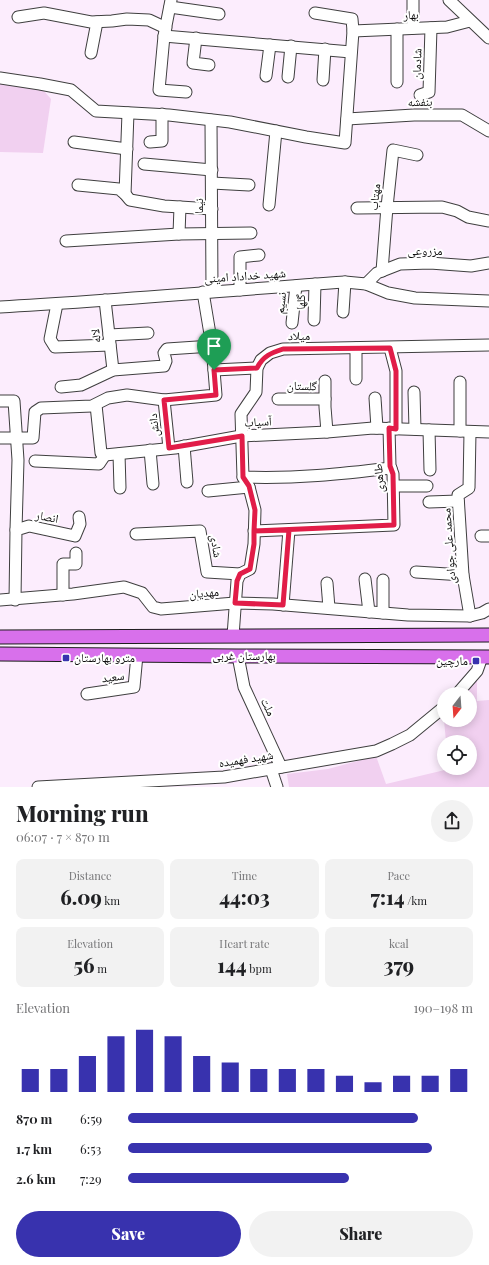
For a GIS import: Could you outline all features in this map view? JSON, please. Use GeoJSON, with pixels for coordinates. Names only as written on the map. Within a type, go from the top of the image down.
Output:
{"type":"FeatureCollection","features":[{"type":"Feature","properties":{"kind":"main road","name":"بهارستان غربی"},"geometry":{"type":"LineString","coordinates":[[0,637],[489,635]]}},
{"type":"Feature","properties":{"kind":"main road","name":"بهارستان غربی"},"geometry":{"type":"LineString","coordinates":[[0,654],[485,657]]}},
{"type":"Feature","properties":{"kind":"street"},"geometry":{"type":"LineString","coordinates":[[413,0],[413,28]]}},
{"type":"Feature","properties":{"kind":"street"},"geometry":{"type":"LineString","coordinates":[[449,0],[458,4],[470,20],[489,38]]}},
{"type":"Feature","properties":{"kind":"street"},"geometry":{"type":"LineString","coordinates":[[186,92],[159,90],[165,32],[170,4],[219,14]]}},
{"type":"Feature","properties":{"kind":"street"},"geometry":{"type":"LineString","coordinates":[[18,16],[44,13],[97,22],[127,19],[149,20],[165,32],[196,38],[351,52]]}},
{"type":"Feature","properties":{"kind":"street"},"geometry":{"type":"LineString","coordinates":[[0,78],[71,90],[96,111],[162,114],[211,120],[306,137],[346,142],[353,31],[352,19],[315,13]]}},
{"type":"Feature","properties":{"kind":"street","name":"بهار"},"geometry":{"type":"LineString","coordinates":[[353,31],[447,27],[470,20]]}},
{"type":"Feature","properties":{"kind":"street"},"geometry":{"type":"LineString","coordinates":[[91,53],[97,22]]}},
{"type":"Feature","properties":{"kind":"street","name":"شادمان"},"geometry":{"type":"LineString","coordinates":[[420,95],[429,92],[431,28]]}},
{"type":"Feature","properties":{"kind":"street"},"geometry":{"type":"LineString","coordinates":[[397,29],[397,82]]}},
{"type":"Feature","properties":{"kind":"street"},"geometry":{"type":"LineString","coordinates":[[196,38],[193,63],[209,65]]}},
{"type":"Feature","properties":{"kind":"street"},"geometry":{"type":"LineString","coordinates":[[266,76],[270,45]]}},
{"type":"Feature","properties":{"kind":"street"},"geometry":{"type":"LineString","coordinates":[[288,78],[291,46]]}},
{"type":"Feature","properties":{"kind":"street"},"geometry":{"type":"LineString","coordinates":[[323,80],[325,50]]}},
{"type":"Feature","properties":{"kind":"street"},"geometry":{"type":"LineString","coordinates":[[125,194],[128,113]]}},
{"type":"Feature","properties":{"kind":"street"},"geometry":{"type":"LineString","coordinates":[[150,142],[162,141],[162,114]]}},
{"type":"Feature","properties":{"kind":"street","name":"بنفشه"},"geometry":{"type":"LineString","coordinates":[[347,119],[414,115],[462,115],[489,131]]}},
{"type":"Feature","properties":{"kind":"street","name":"نیما"},"geometry":{"type":"LineString","coordinates":[[164,400],[216,395],[208,292],[212,233],[211,120]]}},
{"type":"Feature","properties":{"kind":"street"},"geometry":{"type":"LineString","coordinates":[[269,205],[276,131]]}},
{"type":"Feature","properties":{"kind":"street"},"geometry":{"type":"LineString","coordinates":[[74,142],[127,150]]}},
{"type":"Feature","properties":{"kind":"street","name":"مهتاب"},"geometry":{"type":"LineString","coordinates":[[382,271],[393,150],[417,154]]}},
{"type":"Feature","properties":{"kind":"street"},"geometry":{"type":"LineString","coordinates":[[144,164],[212,170]]}},
{"type":"Feature","properties":{"kind":"street"},"geometry":{"type":"LineString","coordinates":[[212,183],[249,185]]}},
{"type":"Feature","properties":{"kind":"street"},"geometry":{"type":"LineString","coordinates":[[78,185],[119,189],[130,200],[180,207],[212,209]]}},
{"type":"Feature","properties":{"kind":"street"},"geometry":{"type":"LineString","coordinates":[[179,234],[180,207]]}},
{"type":"Feature","properties":{"kind":"street"},"geometry":{"type":"LineString","coordinates":[[357,208],[442,207],[468,216],[489,221]]}},
{"type":"Feature","properties":{"kind":"street"},"geometry":{"type":"LineString","coordinates":[[66,241],[179,234],[252,233]]}},
{"type":"Feature","properties":{"kind":"street"},"geometry":{"type":"LineString","coordinates":[[240,290],[240,257],[259,255]]}},
{"type":"Feature","properties":{"kind":"street","name":"مزروعی"},"geometry":{"type":"LineString","coordinates":[[366,284],[377,273],[400,264],[471,266],[489,263]]}},
{"type":"Feature","properties":{"kind":"street"},"geometry":{"type":"LineString","coordinates":[[343,312],[345,282]]}},
{"type":"Feature","properties":{"kind":"street","name":"شهید خداداد امینی"},"geometry":{"type":"LineString","coordinates":[[0,307],[345,282],[366,284],[388,293],[415,298],[489,301]]}},
{"type":"Feature","properties":{"kind":"street","name":"گلها"},"geometry":{"type":"LineString","coordinates":[[314,320],[315,284]]}},
{"type":"Feature","properties":{"kind":"street","name":"نسیم"},"geometry":{"type":"LineString","coordinates":[[292,323],[296,286]]}},
{"type":"Feature","properties":{"kind":"street","name":"لاله"},"geometry":{"type":"LineString","coordinates":[[105,300],[113,370]]}},
{"type":"Feature","properties":{"kind":"street"},"geometry":{"type":"LineString","coordinates":[[57,304],[50,339],[55,347],[110,340],[148,333]]}},
{"type":"Feature","properties":{"kind":"street","name":"میلاد"},"geometry":{"type":"LineString","coordinates":[[257,368],[261,360],[270,353],[283,349],[489,345]]}},
{"type":"Feature","properties":{"kind":"street"},"geometry":{"type":"LineString","coordinates":[[61,387],[81,385],[113,370],[164,366],[166,361],[164,353],[167,349],[212,346]]}},
{"type":"Feature","properties":{"kind":"street"},"geometry":{"type":"LineString","coordinates":[[356,348],[356,379]]}},
{"type":"Feature","properties":{"kind":"street","name":"طاهری"},"geometry":{"type":"LineString","coordinates":[[289,530],[394,525],[393,474],[391,468],[396,371],[390,348]]}},
{"type":"Feature","properties":{"kind":"street"},"geometry":{"type":"LineString","coordinates":[[214,370],[257,368],[256,392],[241,414],[246,482],[255,510],[254,544],[250,569],[240,574],[237,581],[233,636]]}},
{"type":"Feature","properties":{"kind":"street"},"geometry":{"type":"LineString","coordinates":[[325,381],[327,432]]}},
{"type":"Feature","properties":{"kind":"street"},"geometry":{"type":"LineString","coordinates":[[460,382],[465,432]]}},
{"type":"Feature","properties":{"kind":"street"},"geometry":{"type":"LineString","coordinates":[[414,392],[416,429]]}},
{"type":"Feature","properties":{"kind":"street"},"geometry":{"type":"LineString","coordinates":[[0,438],[33,438],[35,412],[41,408],[74,408],[96,405],[108,398],[127,395],[164,400]]}},
{"type":"Feature","properties":{"kind":"street"},"geometry":{"type":"LineString","coordinates":[[375,398],[377,428]]}},
{"type":"Feature","properties":{"kind":"street","name":"گلستان"},"geometry":{"type":"LineString","coordinates":[[278,399],[325,399]]}},
{"type":"Feature","properties":{"kind":"street","name":"دانش"},"geometry":{"type":"LineString","coordinates":[[164,400],[169,448]]}},
{"type":"Feature","properties":{"kind":"street"},"geometry":{"type":"LineString","coordinates":[[0,401],[14,401],[17,438],[18,475],[15,600]]}},
{"type":"Feature","properties":{"kind":"street"},"geometry":{"type":"LineString","coordinates":[[96,405],[102,453],[105,455]]}},
{"type":"Feature","properties":{"kind":"street","name":"آسیاب"},"geometry":{"type":"LineString","coordinates":[[35,461],[99,464],[105,455],[184,446],[242,436],[377,428],[489,432]]}},
{"type":"Feature","properties":{"kind":"street"},"geometry":{"type":"LineString","coordinates":[[429,430],[430,470]]}},
{"type":"Feature","properties":{"kind":"street","name":"محمد علی جوادی"},"geometry":{"type":"LineString","coordinates":[[465,432],[469,488],[458,495],[458,501],[463,575],[470,616]]}},
{"type":"Feature","properties":{"kind":"street"},"geometry":{"type":"LineString","coordinates":[[184,446],[188,482]]}},
{"type":"Feature","properties":{"kind":"street"},"geometry":{"type":"LineString","coordinates":[[150,450],[153,484]]}},
{"type":"Feature","properties":{"kind":"street"},"geometry":{"type":"LineString","coordinates":[[119,454],[120,488]]}},
{"type":"Feature","properties":{"kind":"street"},"geometry":{"type":"LineString","coordinates":[[208,491],[246,482],[278,478],[322,476],[391,468]]}},
{"type":"Feature","properties":{"kind":"street"},"geometry":{"type":"LineString","coordinates":[[393,486],[427,486]]}},
{"type":"Feature","properties":{"kind":"street"},"geometry":{"type":"LineString","coordinates":[[429,502],[458,501]]}},
{"type":"Feature","properties":{"kind":"street","name":"انصار"},"geometry":{"type":"LineString","coordinates":[[16,530],[29,526],[75,536],[80,524],[79,517]]}},
{"type":"Feature","properties":{"kind":"street"},"geometry":{"type":"LineString","coordinates":[[254,531],[289,530],[283,605]]}},
{"type":"Feature","properties":{"kind":"street","name":"شادی"},"geometry":{"type":"LineString","coordinates":[[136,534],[200,531],[207,572],[240,574]]}},
{"type":"Feature","properties":{"kind":"street"},"geometry":{"type":"LineString","coordinates":[[64,595],[63,564],[76,564],[76,553]]}},
{"type":"Feature","properties":{"kind":"street"},"geometry":{"type":"LineString","coordinates":[[416,572],[463,575]]}},
{"type":"Feature","properties":{"kind":"street"},"geometry":{"type":"LineString","coordinates":[[365,579],[369,612]]}},
{"type":"Feature","properties":{"kind":"street"},"geometry":{"type":"LineString","coordinates":[[383,580],[383,613]]}},
{"type":"Feature","properties":{"kind":"street"},"geometry":{"type":"LineString","coordinates":[[327,584],[329,608]]}},
{"type":"Feature","properties":{"kind":"street","name":"مهدیان"},"geometry":{"type":"LineString","coordinates":[[0,600],[64,595],[124,587],[142,593],[153,607],[161,609],[235,603],[329,608],[408,615],[470,616],[482,613],[489,609]]}},
{"type":"Feature","properties":{"kind":"street","name":"سعید"},"geometry":{"type":"LineString","coordinates":[[88,694],[134,687],[137,655]]}},
{"type":"Feature","properties":{"kind":"street","name":"ملت"},"geometry":{"type":"LineString","coordinates":[[238,656],[244,687],[276,768],[277,787]]}},
{"type":"Feature","properties":{"kind":"street"},"geometry":{"type":"LineString","coordinates":[[463,687],[477,671],[485,657]]}},
{"type":"Feature","properties":{"kind":"street","name":"شهید فهمیده"},"geometry":{"type":"LineString","coordinates":[[38,787],[224,777],[381,749],[410,735],[437,713]]}},
{"type":"Feature","properties":{"kind":"shaded area"},"geometry":{"type":"Polygon","coordinates":[[[0,83],[43,90],[51,99],[43,153],[0,152],[0,83]]]}},
{"type":"Feature","properties":{"kind":"shaded area"},"geometry":{"type":"Polygon","coordinates":[[[477,676],[477,687],[460,687],[477,676]]]}},
{"type":"Feature","properties":{"kind":"shaded area"},"geometry":{"type":"Polygon","coordinates":[[[489,700],[489,787],[289,787],[287,774],[328,769],[376,756],[386,784],[437,772],[437,775],[477,775],[477,735],[445,735],[445,727],[477,727],[477,701],[489,700]]]}},
{"type":"Feature","properties":{"kind":"place","name":"مترو بهارستان"},"geometry":{"type":"Point","coordinates":[66,658]}},
{"type":"Feature","properties":{"kind":"place","name":"مارچین"},"geometry":{"type":"Point","coordinates":[476,661]}},
{"type":"Feature","properties":{"kind":"route"},"geometry":{"type":"LineString","coordinates":[[214,370],[216,395],[164,400],[169,448],[242,436],[243,477],[249,486],[255,510],[254,531],[289,530],[283,605],[235,603],[237,581],[240,574],[250,569],[254,544],[254,531],[394,525],[393,474],[390,466],[389,428],[396,429],[396,371],[390,348],[283,349],[270,353],[261,360],[257,368],[214,370]]}}]}
